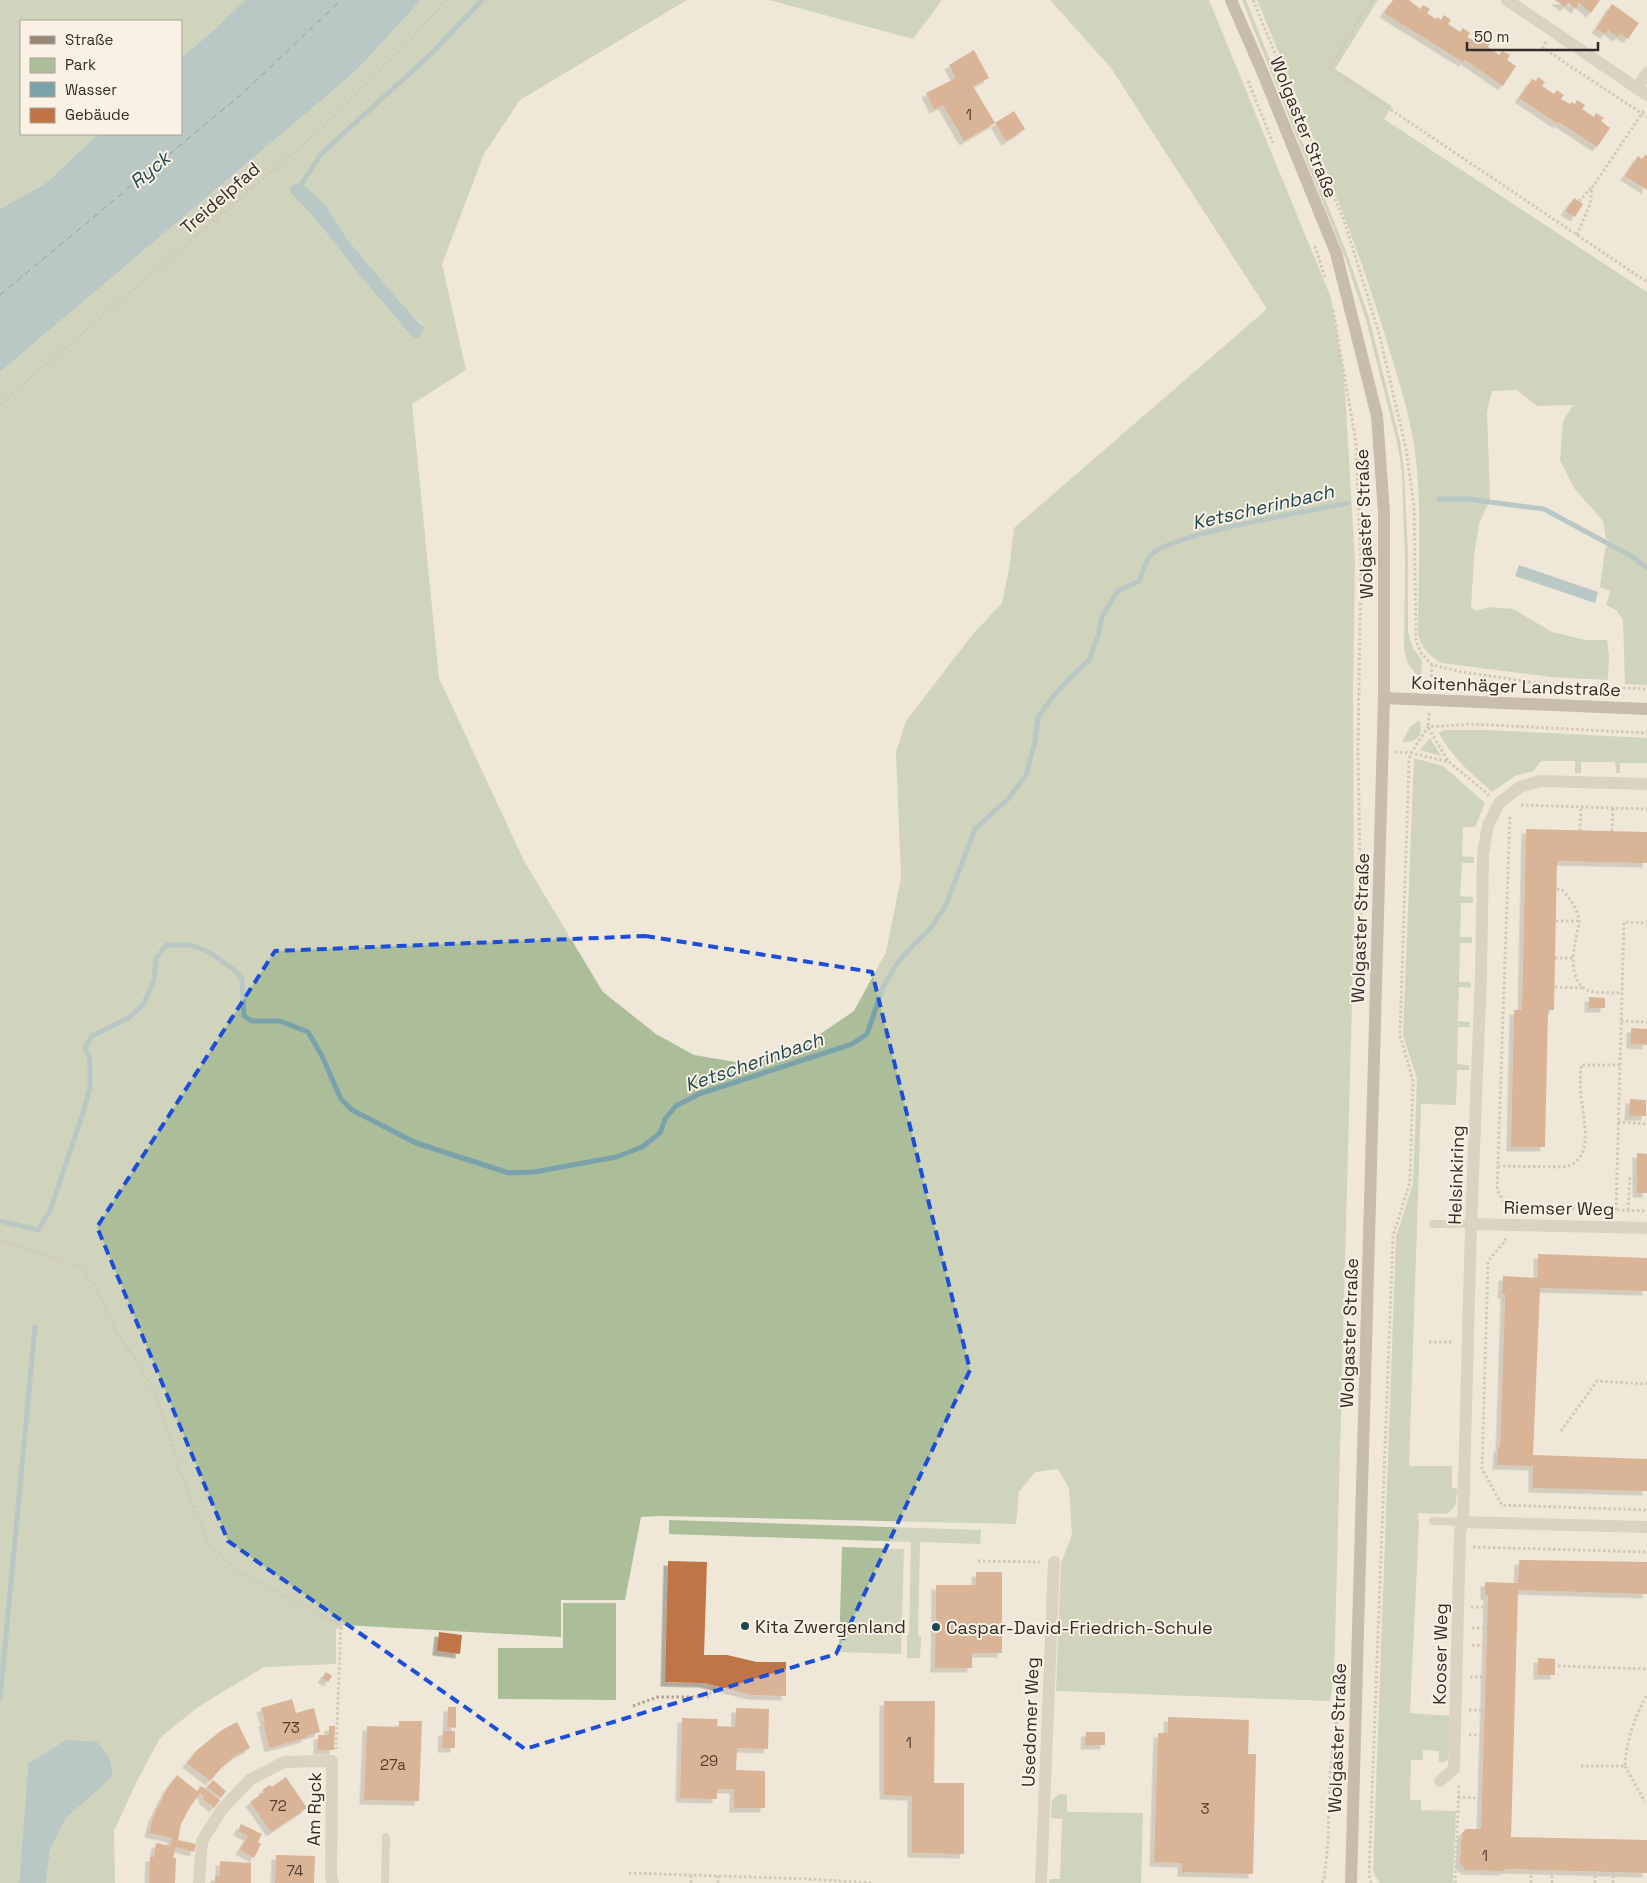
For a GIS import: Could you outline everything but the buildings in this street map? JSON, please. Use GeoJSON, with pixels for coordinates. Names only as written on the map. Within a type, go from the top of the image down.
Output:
{"type":"FeatureCollection","features":[{"type":"Feature","properties":{"kind":"main road","name":"Wolgaster Straße"},"geometry":{"type":"LineString","coordinates":[[1231,0],[1336,253],[1377,416],[1384,513],[1384,698],[1351,1883]]}},
{"type":"Feature","properties":{"kind":"main road","name":"Koitenhäger Landstraße"},"geometry":{"type":"LineString","coordinates":[[1384,698],[1647,709]]}},
{"type":"Feature","properties":{"kind":"street"},"geometry":{"type":"LineString","coordinates":[[1507,0],[1642,92],[1647,73]]}},
{"type":"Feature","properties":{"kind":"street","name":"Helsinkiring"},"geometry":{"type":"LineString","coordinates":[[1463,1522],[1471,1224],[1482,975],[1483,854],[1488,825],[1520,787],[1540,781],[1647,784]]}},
{"type":"Feature","properties":{"kind":"street","name":"Riemser Weg"},"geometry":{"type":"LineString","coordinates":[[1471,1224],[1647,1228]]}},
{"type":"Feature","properties":{"kind":"street"},"geometry":{"type":"LineString","coordinates":[[1463,1522],[1647,1527]]}},
{"type":"Feature","properties":{"kind":"street","name":"Kooser Weg"},"geometry":{"type":"LineString","coordinates":[[1440,1781],[1454,1770],[1460,1532],[1463,1522]]}},
{"type":"Feature","properties":{"kind":"street","name":"Usedomer Weg"},"geometry":{"type":"LineString","coordinates":[[1041,1883],[1054,1562]]}},
{"type":"Feature","properties":{"kind":"street","name":"Am Ryck"},"geometry":{"type":"LineString","coordinates":[[199,1883],[202,1841],[222,1809],[251,1779],[284,1762],[332,1761],[331,1878],[333,1883]]}},
{"type":"Feature","properties":{"kind":"lane"},"geometry":{"type":"LineString","coordinates":[[1433,1224],[1471,1224]]}},
{"type":"Feature","properties":{"kind":"lane"},"geometry":{"type":"LineString","coordinates":[[1433,1521],[1463,1522]]}},
{"type":"Feature","properties":{"kind":"lane"},"geometry":{"type":"LineString","coordinates":[[385,1883],[386,1837]]}},
{"type":"Feature","properties":{"kind":"path","name":"Treidelpfad"},"geometry":{"type":"LineString","coordinates":[[0,404],[320,129],[407,43],[446,0]]}},
{"type":"Feature","properties":{"kind":"path"},"geometry":{"type":"LineString","coordinates":[[1253,0],[1344,220],[1379,333],[1406,449],[1414,505],[1416,640],[1421,654],[1432,665],[1463,672],[1551,685],[1647,689]]}},
{"type":"Feature","properties":{"kind":"path"},"geometry":{"type":"LineString","coordinates":[[1372,0],[1330,68],[1647,282]]}},
{"type":"Feature","properties":{"kind":"path"},"geometry":{"type":"LineString","coordinates":[[1553,31],[1543,48],[1647,117]]}},
{"type":"Feature","properties":{"kind":"path"},"geometry":{"type":"LineString","coordinates":[[1245,74],[1275,147]]}},
{"type":"Feature","properties":{"kind":"path"},"geometry":{"type":"LineString","coordinates":[[1579,201],[1592,188],[1647,107]]}},
{"type":"Feature","properties":{"kind":"path"},"geometry":{"type":"LineString","coordinates":[[1577,235],[1590,204],[1592,188]]}},
{"type":"Feature","properties":{"kind":"path"},"geometry":{"type":"LineString","coordinates":[[1315,245],[1326,280]]}},
{"type":"Feature","properties":{"kind":"path"},"geometry":{"type":"LineString","coordinates":[[1333,308],[1356,442],[1361,565],[1358,750],[1361,924]]}},
{"type":"Feature","properties":{"kind":"path"},"geometry":{"type":"LineString","coordinates":[[1430,700],[1432,665]]}},
{"type":"Feature","properties":{"kind":"path"},"geometry":{"type":"LineString","coordinates":[[1428,727],[1471,724],[1647,734]]}},
{"type":"Feature","properties":{"kind":"path"},"geometry":{"type":"LineString","coordinates":[[1371,1883],[1369,1875],[1394,1236],[1410,1182],[1413,1081],[1400,1035],[1409,760],[1411,753],[1428,727]]}},
{"type":"Feature","properties":{"kind":"path"},"geometry":{"type":"LineString","coordinates":[[1428,727],[1449,762],[1505,807],[1517,805],[1647,809]]}},
{"type":"Feature","properties":{"kind":"path"},"geometry":{"type":"LineString","coordinates":[[1411,753],[1449,762]]}},
{"type":"Feature","properties":{"kind":"path"},"geometry":{"type":"LineString","coordinates":[[1505,807],[1498,1166],[1498,1190],[1507,1206],[1505,1225]]}},
{"type":"Feature","properties":{"kind":"path"},"geometry":{"type":"LineString","coordinates":[[1580,831],[1581,807]]}},
{"type":"Feature","properties":{"kind":"path"},"geometry":{"type":"LineString","coordinates":[[1612,831],[1613,808]]}},
{"type":"Feature","properties":{"kind":"path"},"geometry":{"type":"LineString","coordinates":[[1557,890],[1564,892],[1575,908],[1579,921],[1574,958],[1575,975],[1577,981],[1584,988]]}},
{"type":"Feature","properties":{"kind":"path"},"geometry":{"type":"LineString","coordinates":[[1556,922],[1579,921]]}},
{"type":"Feature","properties":{"kind":"path"},"geometry":{"type":"LineString","coordinates":[[1616,1210],[1624,922],[1647,923]]}},
{"type":"Feature","properties":{"kind":"path"},"geometry":{"type":"LineString","coordinates":[[1555,958],[1574,958]]}},
{"type":"Feature","properties":{"kind":"path"},"geometry":{"type":"LineString","coordinates":[[1555,987],[1584,988],[1591,991],[1622,993]]}},
{"type":"Feature","properties":{"kind":"path"},"geometry":{"type":"LineString","coordinates":[[1621,1021],[1647,1022]]}},
{"type":"Feature","properties":{"kind":"path"},"geometry":{"type":"LineString","coordinates":[[1498,1166],[1571,1166],[1583,1152],[1586,1138],[1580,1065],[1620,1065]]}},
{"type":"Feature","properties":{"kind":"path"},"geometry":{"type":"LineString","coordinates":[[1618,1122],[1647,1124]]}},
{"type":"Feature","properties":{"kind":"path"},"geometry":{"type":"LineString","coordinates":[[1628,1210],[1630,1178],[1637,1178]]}},
{"type":"Feature","properties":{"kind":"path"},"geometry":{"type":"LineString","coordinates":[[1507,1206],[1647,1211]]}},
{"type":"Feature","properties":{"kind":"path"},"geometry":{"type":"LineString","coordinates":[[0,1241],[31,1250],[82,1269],[94,1285],[118,1335],[137,1361],[153,1389],[179,1470],[208,1543],[240,1573],[341,1624],[338,1745],[332,1761]]}},
{"type":"Feature","properties":{"kind":"path"},"geometry":{"type":"LineString","coordinates":[[1505,1241],[1488,1260],[1482,1469],[1502,1505],[1647,1510]]}},
{"type":"Feature","properties":{"kind":"path"},"geometry":{"type":"LineString","coordinates":[[1429,1342],[1469,1343]]}},
{"type":"Feature","properties":{"kind":"path"},"geometry":{"type":"LineString","coordinates":[[1560,1431],[1597,1382],[1647,1384]]}},
{"type":"Feature","properties":{"kind":"path"},"geometry":{"type":"LineString","coordinates":[[1470,1547],[1647,1552]]}},
{"type":"Feature","properties":{"kind":"path"},"geometry":{"type":"LineString","coordinates":[[978,1561],[1054,1562]]}},
{"type":"Feature","properties":{"kind":"path"},"geometry":{"type":"LineString","coordinates":[[1465,1606],[1488,1608]]}},
{"type":"Feature","properties":{"kind":"path"},"geometry":{"type":"LineString","coordinates":[[1464,1628],[1487,1628]]}},
{"type":"Feature","properties":{"kind":"path"},"geometry":{"type":"LineString","coordinates":[[1464,1645],[1486,1646]]}},
{"type":"Feature","properties":{"kind":"path"},"geometry":{"type":"LineString","coordinates":[[1558,1666],[1647,1669]]}},
{"type":"Feature","properties":{"kind":"path"},"geometry":{"type":"LineString","coordinates":[[1462,1677],[1486,1677]]}},
{"type":"Feature","properties":{"kind":"path"},"geometry":{"type":"LineString","coordinates":[[633,1706],[658,1697],[709,1697],[713,1685]]}},
{"type":"Feature","properties":{"kind":"path"},"geometry":{"type":"LineString","coordinates":[[1322,1883],[1328,1843],[1330,1774],[1341,1687]]}},
{"type":"Feature","properties":{"kind":"path"},"geometry":{"type":"LineString","coordinates":[[1645,1802],[1625,1766],[1625,1758],[1638,1711],[1647,1696]]}},
{"type":"Feature","properties":{"kind":"path"},"geometry":{"type":"LineString","coordinates":[[1461,1710],[1485,1710]]}},
{"type":"Feature","properties":{"kind":"path"},"geometry":{"type":"LineString","coordinates":[[1460,1735],[1484,1735]]}},
{"type":"Feature","properties":{"kind":"path"},"geometry":{"type":"LineString","coordinates":[[1581,1766],[1625,1766]]}},
{"type":"Feature","properties":{"kind":"path"},"geometry":{"type":"LineString","coordinates":[[1455,1883],[1459,1780]]}},
{"type":"Feature","properties":{"kind":"path"},"geometry":{"type":"LineString","coordinates":[[1458,1798],[1482,1798]]}},
{"type":"Feature","properties":{"kind":"path"},"geometry":{"type":"LineString","coordinates":[[1531,1870],[1531,1883]]}},
{"type":"Feature","properties":{"kind":"path"},"geometry":{"type":"LineString","coordinates":[[1552,1870],[1552,1883]]}},
{"type":"Feature","properties":{"kind":"path"},"geometry":{"type":"LineString","coordinates":[[1595,1883],[1596,1871]]}},
{"type":"Feature","properties":{"kind":"path"},"geometry":{"type":"LineString","coordinates":[[1613,1872],[1613,1883]]}},
{"type":"Feature","properties":{"kind":"path"},"geometry":{"type":"LineString","coordinates":[[629,1873],[871,1883]]}},
{"type":"Feature","properties":{"kind":"path"},"geometry":{"type":"LineString","coordinates":[[691,1883],[692,1875]]}},
{"type":"Feature","properties":{"kind":"path"},"geometry":{"type":"LineString","coordinates":[[718,1876],[718,1883]]}},
{"type":"Feature","properties":{"kind":"highlighted area"},"geometry":{"type":"Polygon","coordinates":[[[645,936],[872,972],[970,1370],[836,1654],[525,1749],[228,1541],[97,1227],[275,951],[645,936]]]}},
{"type":"Feature","properties":{"kind":"green space"},"geometry":{"type":"Polygon","coordinates":[[[0,0],[245,0],[182,57],[182,20],[20,20],[20,135],[97,135],[46,183],[0,209],[0,0]]]}},
{"type":"Feature","properties":{"kind":"green space"},"geometry":{"type":"Polygon","coordinates":[[[421,0],[687,0],[520,100],[484,154],[442,264],[466,370],[412,404],[439,678],[524,861],[603,992],[656,1034],[694,1055],[747,1064],[798,1049],[854,1011],[886,952],[901,878],[896,752],[906,721],[973,634],[1002,603],[1009,569],[1014,528],[1267,309],[1111,68],[1050,0],[1209,0],[1331,298],[1344,375],[1355,560],[1353,693],[1354,925],[1334,1677],[1330,1701],[1056,1691],[1061,1563],[1072,1535],[1069,1488],[1058,1469],[1035,1472],[1019,1492],[1016,1524],[641,1517],[625,1600],[561,1600],[561,1637],[344,1625],[336,1629],[336,1664],[264,1667],[198,1707],[160,1738],[136,1783],[114,1831],[115,1883],[46,1883],[50,1850],[66,1818],[113,1775],[28,1764],[19,1883],[0,1883],[0,372],[356,71],[421,0]],[[291,193],[317,221],[352,266],[413,337],[425,327],[409,313],[347,239],[327,207],[291,193]]]}},
{"type":"Feature","properties":{"kind":"green space"},"geometry":{"type":"Polygon","coordinates":[[[769,0],[942,0],[913,39],[769,0]]]}},
{"type":"Feature","properties":{"kind":"green space"},"geometry":{"type":"Polygon","coordinates":[[[1242,0],[1246,0],[1349,259],[1369,318],[1400,441],[1404,471],[1408,553],[1408,632],[1413,648],[1422,661],[1421,676],[1416,674],[1408,664],[1404,650],[1405,563],[1402,472],[1397,442],[1366,320],[1346,260],[1242,0]]]}},
{"type":"Feature","properties":{"kind":"green space"},"geometry":{"type":"Polygon","coordinates":[[[1257,0],[1378,0],[1335,69],[1392,106],[1384,119],[1647,292],[1647,685],[1625,684],[1623,620],[1616,610],[1606,605],[1610,591],[1600,587],[1605,550],[1609,540],[1606,538],[1603,521],[1574,488],[1560,460],[1563,421],[1573,405],[1537,406],[1517,390],[1492,391],[1487,412],[1490,500],[1479,524],[1474,557],[1471,608],[1477,611],[1489,607],[1513,609],[1552,632],[1585,640],[1607,640],[1609,657],[1608,680],[1552,677],[1441,663],[1423,647],[1418,634],[1419,539],[1417,468],[1405,402],[1356,248],[1257,0]]]}},
{"type":"Feature","properties":{"kind":"green space"},"geometry":{"type":"Polygon","coordinates":[[[1419,720],[1421,730],[1418,737],[1412,741],[1402,742],[1410,727],[1419,720]]]}},
{"type":"Feature","properties":{"kind":"green space"},"geometry":{"type":"Polygon","coordinates":[[[1444,730],[1488,730],[1647,738],[1647,763],[1620,763],[1620,773],[1616,773],[1615,762],[1581,762],[1581,773],[1575,773],[1575,761],[1541,761],[1534,771],[1515,776],[1492,792],[1450,750],[1439,733],[1444,730]]]}},
{"type":"Feature","properties":{"kind":"green space"},"geometry":{"type":"Polygon","coordinates":[[[1430,738],[1441,756],[1420,750],[1430,738]]]}},
{"type":"Feature","properties":{"kind":"green space"},"geometry":{"type":"Polygon","coordinates":[[[1414,758],[1443,766],[1485,803],[1475,827],[1463,827],[1462,856],[1474,857],[1474,863],[1462,863],[1460,896],[1473,897],[1473,903],[1461,903],[1460,937],[1472,937],[1472,943],[1460,943],[1459,982],[1471,982],[1471,988],[1459,987],[1458,1021],[1470,1022],[1470,1027],[1458,1027],[1457,1064],[1469,1065],[1469,1070],[1457,1070],[1456,1105],[1421,1104],[1409,1466],[1452,1466],[1452,1488],[1458,1489],[1455,1506],[1447,1514],[1418,1513],[1410,1713],[1450,1716],[1448,1759],[1445,1762],[1439,1762],[1439,1751],[1423,1750],[1423,1760],[1411,1760],[1410,1800],[1421,1800],[1421,1810],[1456,1811],[1453,1883],[1380,1883],[1373,1869],[1396,1237],[1413,1184],[1417,1079],[1403,1035],[1414,758]]]}},
{"type":"Feature","properties":{"kind":"green space"},"geometry":{"type":"Polygon","coordinates":[[[669,1520],[981,1530],[980,1544],[920,1542],[918,1635],[921,1636],[920,1658],[907,1658],[911,1542],[669,1534],[669,1520]]]}},
{"type":"Feature","properties":{"kind":"green space"},"geometry":{"type":"Polygon","coordinates":[[[842,1547],[904,1549],[901,1654],[839,1652],[842,1547]]]}},
{"type":"Feature","properties":{"kind":"green space"},"geometry":{"type":"Polygon","coordinates":[[[563,1603],[616,1603],[616,1700],[498,1699],[498,1648],[563,1648],[563,1603]]]}},
{"type":"Feature","properties":{"kind":"green space"},"geometry":{"type":"Polygon","coordinates":[[[1060,1794],[1067,1795],[1067,1812],[1143,1813],[1141,1883],[1049,1883],[1050,1879],[1060,1879],[1062,1819],[1051,1818],[1052,1800],[1060,1794]]]}},
{"type":"Feature","properties":{"kind":"water","name":"Ryck"},"geometry":{"type":"Polygon","coordinates":[[[245,0],[421,0],[356,71],[0,372],[0,209],[46,183],[97,135],[182,135],[182,57],[245,0]]]}},
{"type":"Feature","properties":{"kind":"water"},"geometry":{"type":"Polygon","coordinates":[[[302,183],[327,207],[347,239],[395,296],[419,323],[425,327],[418,338],[413,337],[406,330],[317,221],[291,193],[289,188],[294,184],[302,183]]]}},
{"type":"Feature","properties":{"kind":"water"},"geometry":{"type":"Polygon","coordinates":[[[1519,565],[1598,592],[1595,603],[1515,576],[1519,565]]]}},
{"type":"Feature","properties":{"kind":"water"},"geometry":{"type":"Polygon","coordinates":[[[66,1740],[97,1742],[109,1758],[113,1776],[66,1818],[50,1850],[46,1883],[19,1883],[28,1764],[66,1740]]]}},
{"type":"Feature","properties":{"kind":"waterway"},"geometry":{"type":"LineString","coordinates":[[302,183],[321,154],[431,54],[482,0]]}},
{"type":"Feature","properties":{"kind":"waterway","name":"Ketscherinbach"},"geometry":{"type":"LineString","coordinates":[[1439,499],[1467,499],[1544,509],[1631,556],[1647,568]]}},
{"type":"Feature","properties":{"kind":"waterway","name":"Ketscherinbach"},"geometry":{"type":"LineString","coordinates":[[0,1221],[38,1230],[50,1211],[90,1087],[90,1059],[85,1047],[92,1036],[128,1018],[143,1005],[154,980],[156,958],[167,945],[191,945],[209,952],[233,969],[242,979],[244,1016],[252,1021],[280,1021],[308,1032],[321,1054],[341,1099],[352,1110],[416,1143],[509,1173],[534,1172],[616,1157],[642,1147],[660,1133],[665,1119],[676,1106],[699,1094],[852,1044],[867,1034],[883,987],[896,965],[930,929],[946,905],[975,829],[1008,799],[1026,775],[1035,742],[1038,717],[1052,698],[1089,660],[1098,636],[1102,616],[1118,591],[1139,581],[1150,556],[1161,548],[1210,532],[1348,503]]}},
{"type":"Feature","properties":{"kind":"waterway"},"geometry":{"type":"LineString","coordinates":[[0,1699],[35,1327]]}},
{"type":"Feature","properties":{"kind":"ferry route"},"geometry":{"type":"LineString","coordinates":[[0,295],[244,92],[341,0]]}},
{"type":"Feature","properties":{"kind":"place","name":"Kita Zwergenland"},"geometry":{"type":"Point","coordinates":[745,1626]}},
{"type":"Feature","properties":{"kind":"place","name":"Caspar-David-Friedrich-Schule"},"geometry":{"type":"Point","coordinates":[936,1627]}}]}
